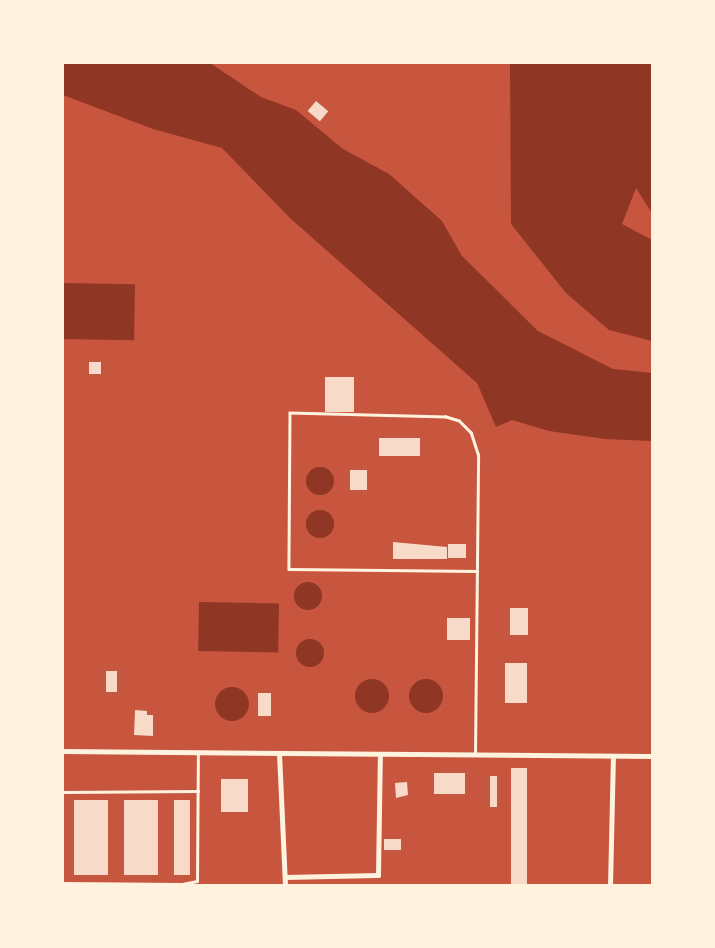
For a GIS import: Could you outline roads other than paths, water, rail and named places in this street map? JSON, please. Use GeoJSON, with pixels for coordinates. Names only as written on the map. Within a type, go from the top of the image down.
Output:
{"type":"FeatureCollection","features":[{"type":"Feature","properties":{"kind":"street"},"geometry":{"type":"LineString","coordinates":[[62,751],[652,756]]}},
{"type":"Feature","properties":{"kind":"street"},"geometry":{"type":"LineString","coordinates":[[279,754],[285,886]]}},
{"type":"Feature","properties":{"kind":"street"},"geometry":{"type":"LineString","coordinates":[[285,877],[378,875],[380,754]]}},
{"type":"Feature","properties":{"kind":"street"},"geometry":{"type":"LineString","coordinates":[[610,886],[613,757]]}},
{"type":"Feature","properties":{"kind":"lane"},"geometry":{"type":"LineString","coordinates":[[475,755],[477,572],[478,455],[471,433],[459,421],[446,417],[290,413],[290,569],[477,572]]}},
{"type":"Feature","properties":{"kind":"lane"},"geometry":{"type":"LineString","coordinates":[[62,883],[182,884],[197,881],[198,753]]}},
{"type":"Feature","properties":{"kind":"lane"},"geometry":{"type":"LineString","coordinates":[[62,792],[198,791]]}}]}
